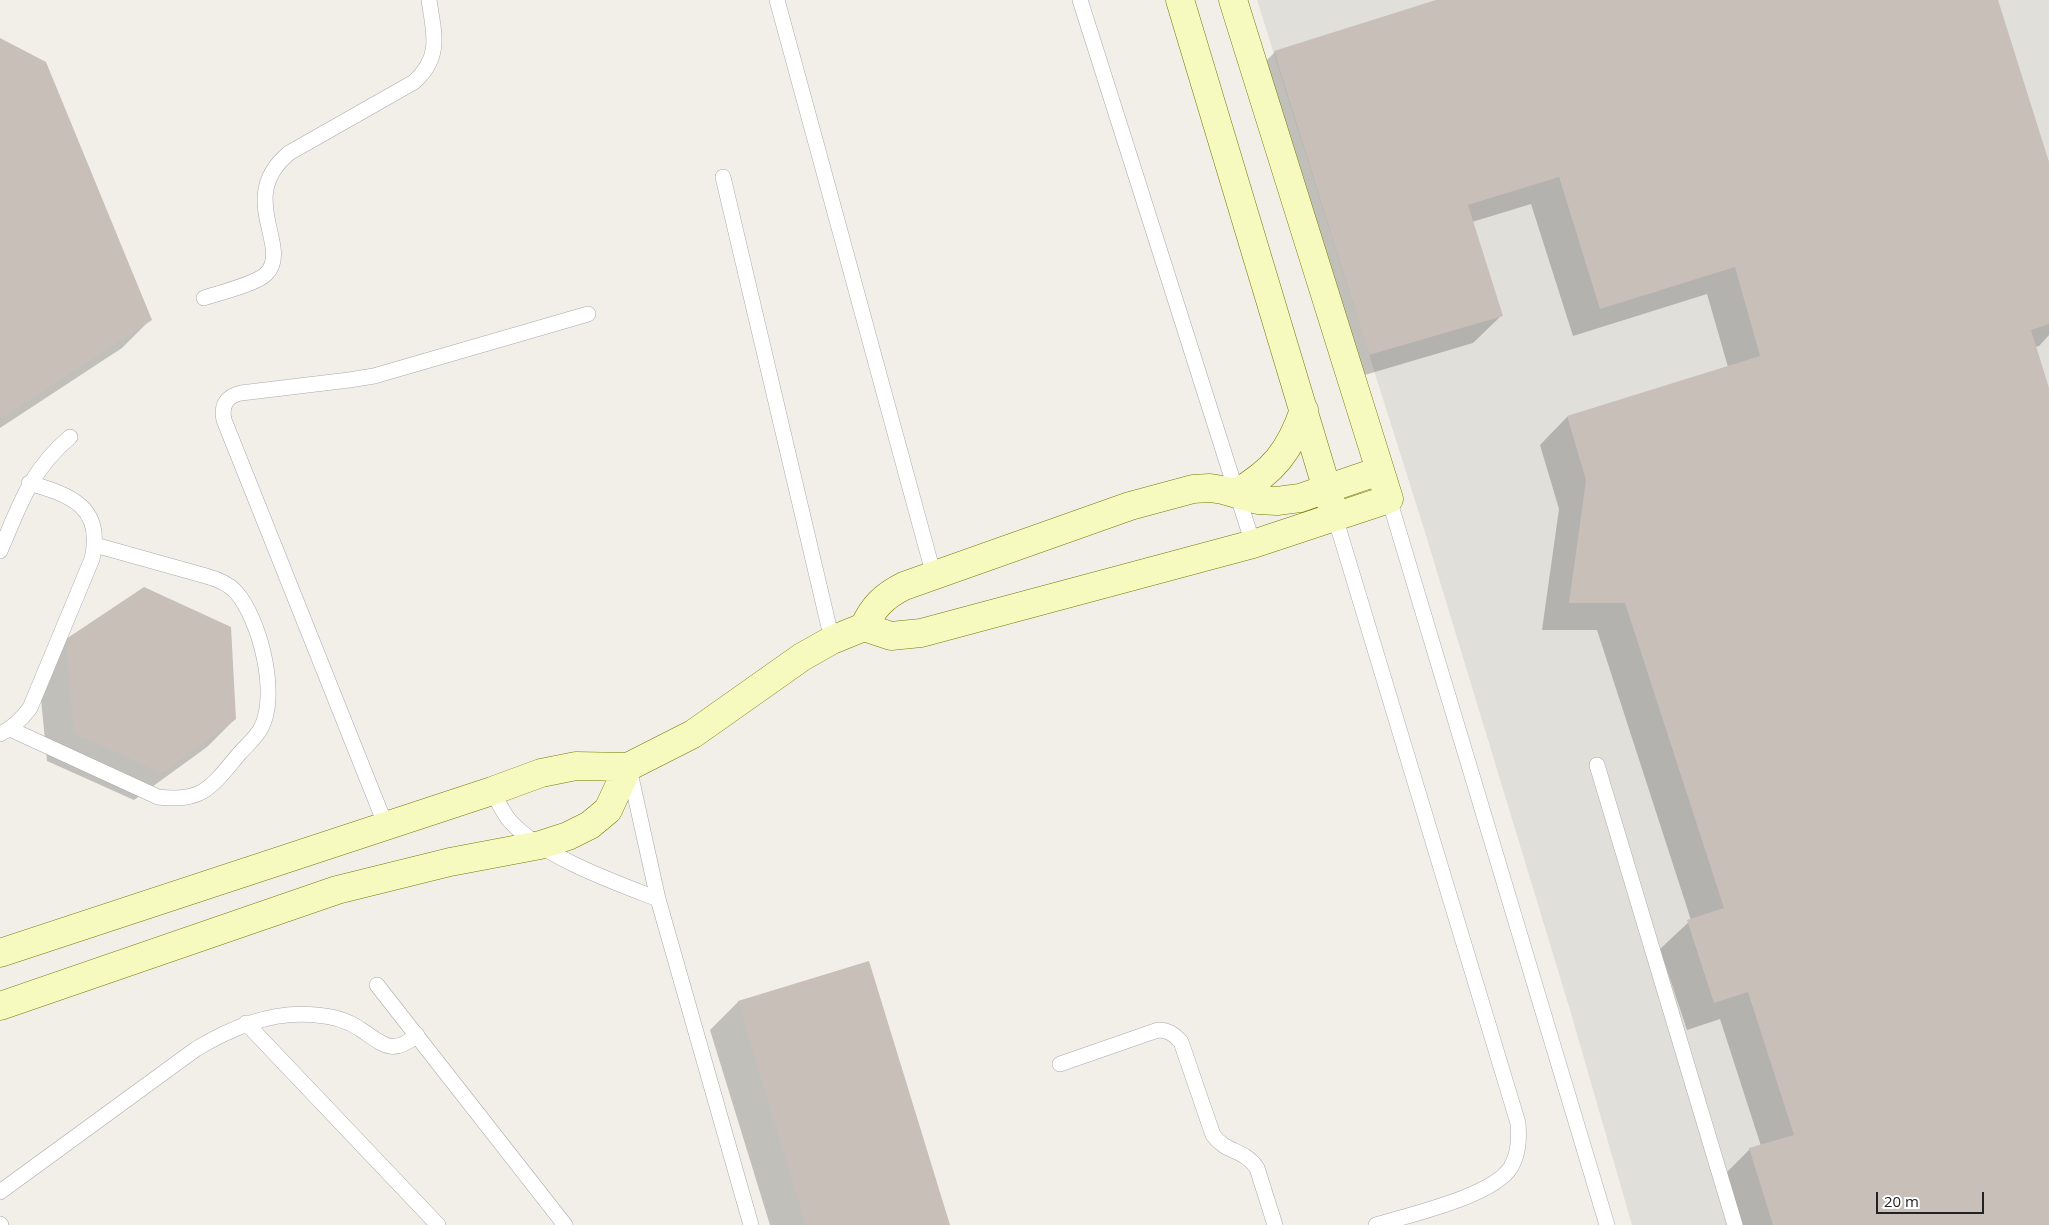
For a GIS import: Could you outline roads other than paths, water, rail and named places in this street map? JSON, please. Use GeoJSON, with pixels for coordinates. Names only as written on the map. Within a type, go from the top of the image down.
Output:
{"type":"FeatureCollection","features":[{"type":"Feature","properties":{"kind":"street"},"geometry":{"type":"LineString","coordinates":[[1180,0],[1335,517]]}},
{"type":"Feature","properties":{"kind":"street"},"geometry":{"type":"LineString","coordinates":[[2,946],[386,826],[541,773],[576,766],[628,767],[692,734],[750,695],[775,674],[832,640],[864,627],[891,636],[921,633],[1253,544],[1389,499],[1233,0]]}},
{"type":"Feature","properties":{"kind":"street"},"geometry":{"type":"LineString","coordinates":[[1236,493],[1255,483],[1272,468],[1286,451],[1297,432],[1304,410]]}},
{"type":"Feature","properties":{"kind":"street"},"geometry":{"type":"LineString","coordinates":[[864,627],[870,614],[879,602],[891,593],[1130,506],[1193,489],[1210,488],[1258,500],[1278,501],[1300,498],[1379,471]]}},
{"type":"Feature","properties":{"kind":"street"},"geometry":{"type":"LineString","coordinates":[[0,1006],[337,890],[450,862],[540,845],[568,836],[590,825],[608,810],[628,767]]}},
{"type":"Feature","properties":{"kind":"lane"},"geometry":{"type":"LineString","coordinates":[[204,298],[257,280],[266,274],[271,267],[274,259],[274,250],[264,205],[265,193],[268,181],[280,161],[289,153],[414,82],[422,74],[434,53],[435,40],[429,0]]}},
{"type":"Feature","properties":{"kind":"lane"},"geometry":{"type":"LineString","coordinates":[[777,0],[934,576]]}},
{"type":"Feature","properties":{"kind":"lane"},"geometry":{"type":"LineString","coordinates":[[1080,0],[1253,544]]}},
{"type":"Feature","properties":{"kind":"lane"},"geometry":{"type":"LineString","coordinates":[[723,177],[832,640]]}},
{"type":"Feature","properties":{"kind":"lane"},"geometry":{"type":"LineString","coordinates":[[386,826],[224,420],[222,412],[224,404],[233,395],[241,393],[349,380],[388,372],[588,314]]}},
{"type":"Feature","properties":{"kind":"lane"},"geometry":{"type":"LineString","coordinates":[[0,551],[30,483],[54,450],[70,438]]}},
{"type":"Feature","properties":{"kind":"lane"},"geometry":{"type":"LineString","coordinates":[[5,732],[21,720],[30,708],[92,559],[95,545],[94,531],[87,514],[76,500],[61,492],[30,483]]}},
{"type":"Feature","properties":{"kind":"lane"},"geometry":{"type":"LineString","coordinates":[[1389,499],[1606,1225]]}},
{"type":"Feature","properties":{"kind":"lane"},"geometry":{"type":"LineString","coordinates":[[1335,517],[1518,1123],[1519,1138],[1517,1155],[1510,1169],[1493,1184],[1477,1193],[1376,1225]]}},
{"type":"Feature","properties":{"kind":"lane"},"geometry":{"type":"LineString","coordinates":[[5,732],[158,797],[175,800],[204,791],[214,783],[261,728],[266,708],[268,672],[265,656],[244,601],[222,581],[95,545]]}},
{"type":"Feature","properties":{"kind":"lane"},"geometry":{"type":"LineString","coordinates":[[1597,765],[1736,1225]]}},
{"type":"Feature","properties":{"kind":"lane"},"geometry":{"type":"LineString","coordinates":[[628,767],[658,899],[752,1225]]}},
{"type":"Feature","properties":{"kind":"lane"},"geometry":{"type":"LineString","coordinates":[[492,791],[509,820],[525,835],[540,845],[603,877],[658,899]]}},
{"type":"Feature","properties":{"kind":"lane"},"geometry":{"type":"LineString","coordinates":[[377,985],[565,1225]]}},
{"type":"Feature","properties":{"kind":"lane"},"geometry":{"type":"LineString","coordinates":[[0,1192],[196,1049],[220,1034],[246,1023],[272,1017],[315,1014],[346,1022],[360,1029],[377,1042],[388,1046],[399,1045],[417,1035]]}},
{"type":"Feature","properties":{"kind":"lane"},"geometry":{"type":"LineString","coordinates":[[246,1023],[438,1225]]}},
{"type":"Feature","properties":{"kind":"lane"},"geometry":{"type":"LineString","coordinates":[[1060,1064],[1158,1030],[1165,1030],[1176,1036],[1181,1042],[1213,1135],[1220,1144],[1241,1153],[1257,1168],[1275,1225]]}}]}
